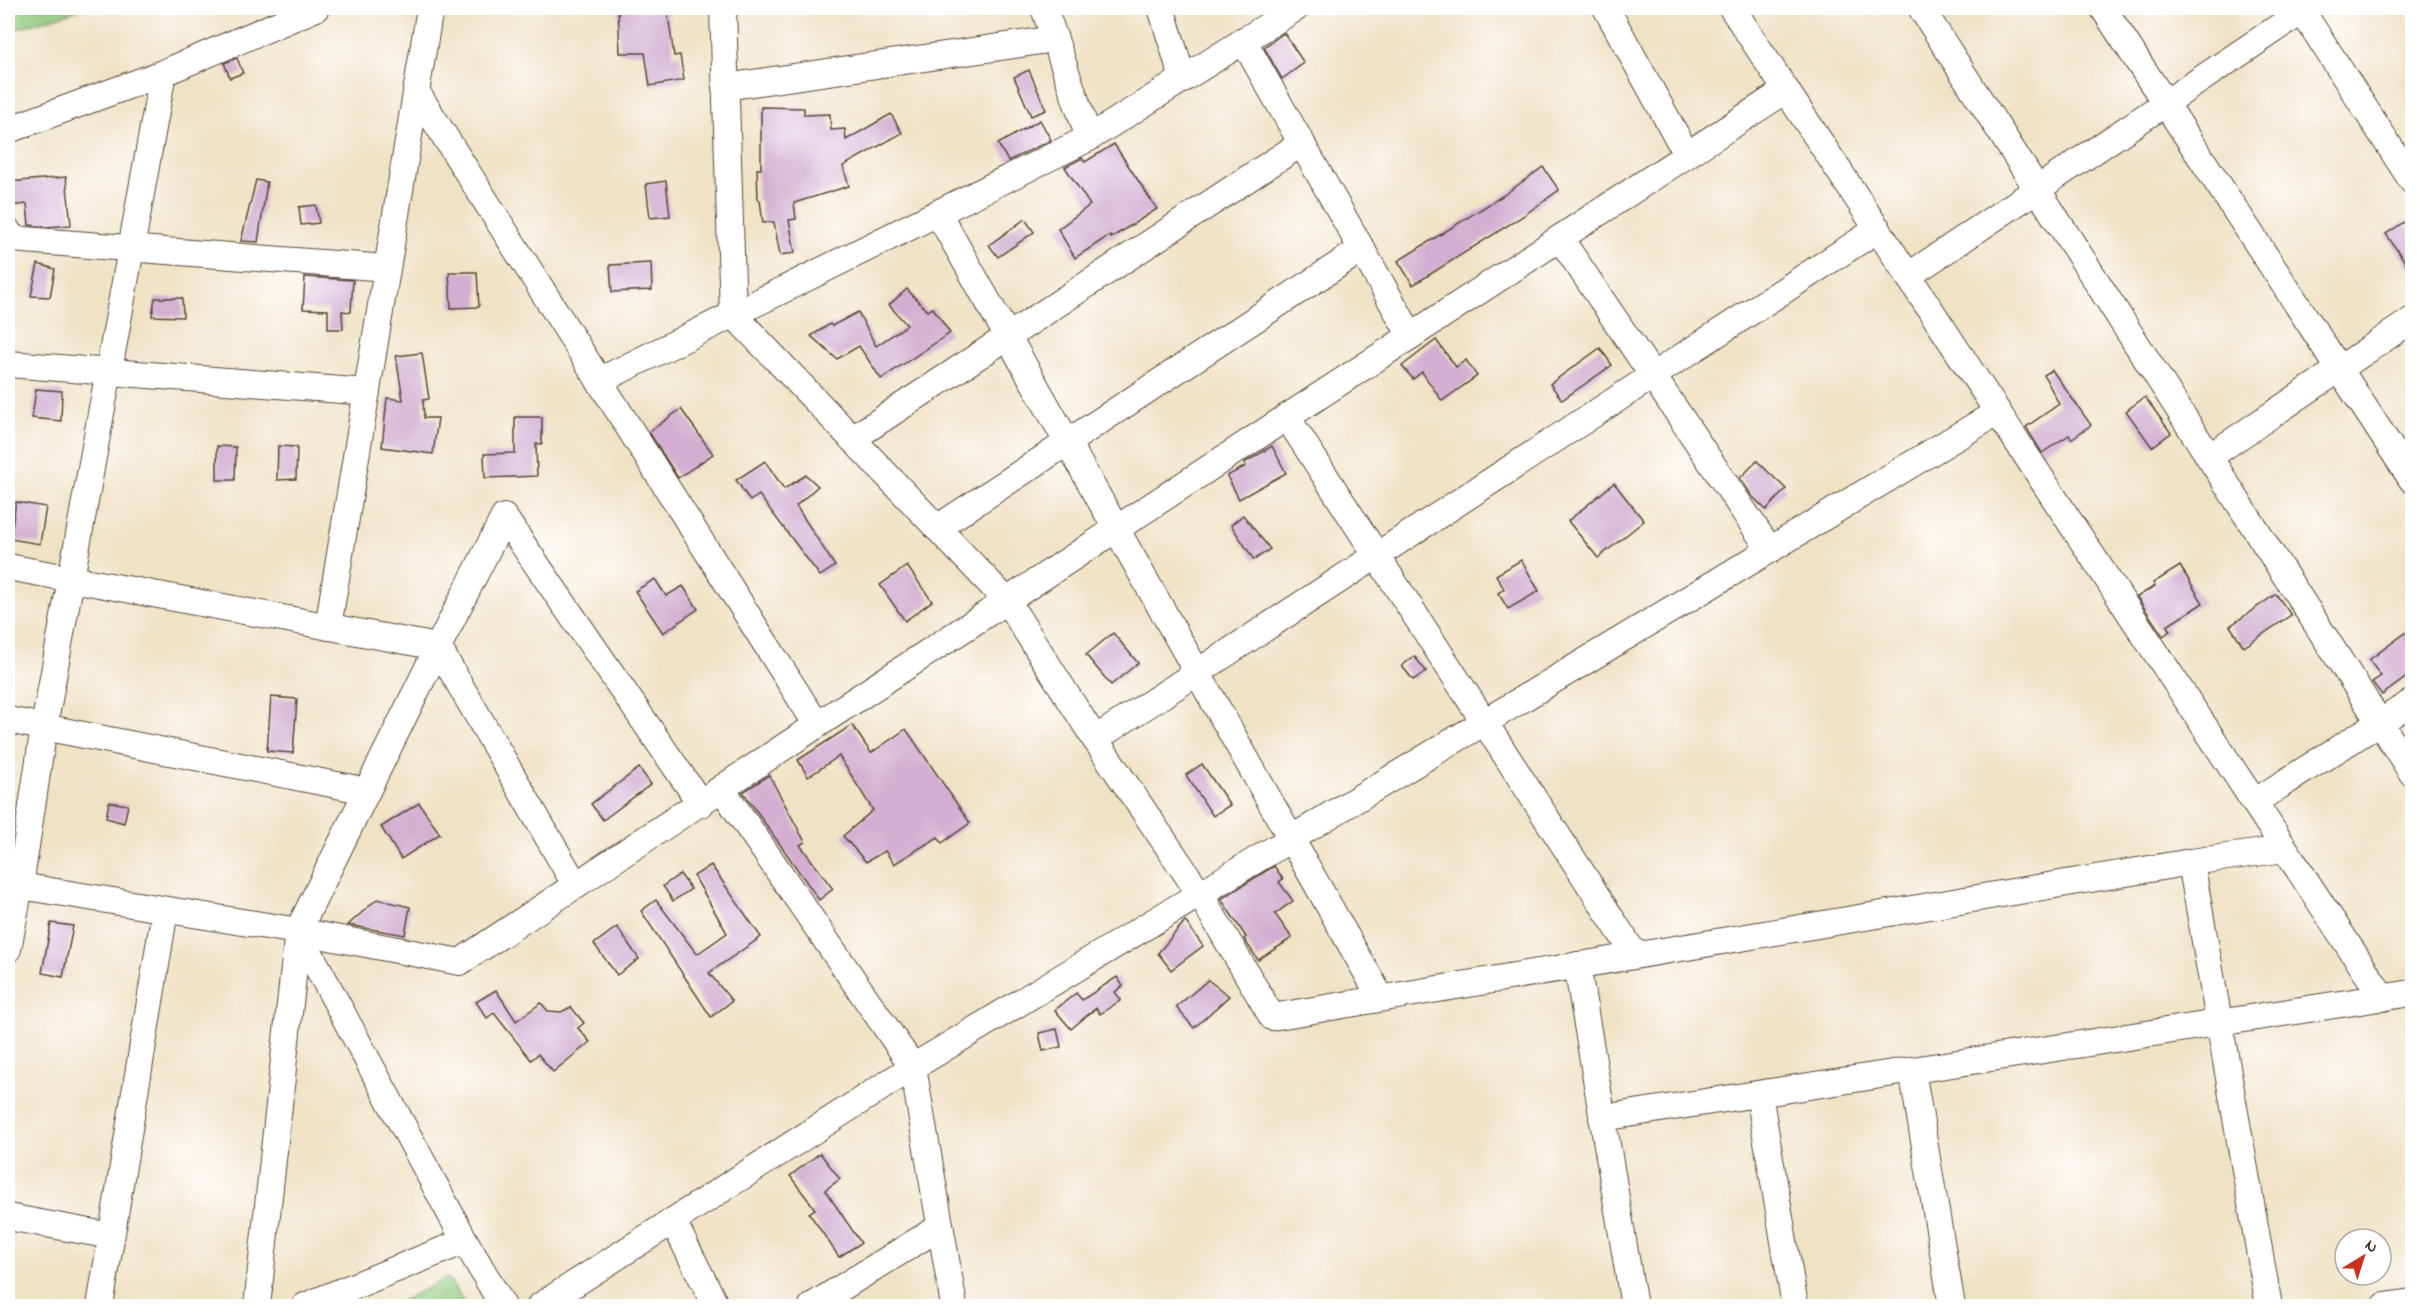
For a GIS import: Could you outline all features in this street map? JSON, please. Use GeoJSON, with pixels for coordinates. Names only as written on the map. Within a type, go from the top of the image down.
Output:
{"type":"FeatureCollection","features":[{"type":"Feature","properties":{"kind":"street"},"geometry":{"type":"LineString","coordinates":[[8,130],[163,73],[316,8]]}},
{"type":"Feature","properties":{"kind":"street"},"geometry":{"type":"LineString","coordinates":[[328,627],[430,8]]}},
{"type":"Feature","properties":{"kind":"street"},"geometry":{"type":"LineString","coordinates":[[723,8],[733,314],[1007,601],[1095,739],[1200,894],[1272,1017],[2191,862],[2285,849]]}},
{"type":"Feature","properties":{"kind":"street"},"geometry":{"type":"LineString","coordinates":[[1044,8],[1089,138]]}},
{"type":"Feature","properties":{"kind":"street"},"geometry":{"type":"LineString","coordinates":[[1161,8],[1183,79]]}},
{"type":"Feature","properties":{"kind":"street"},"geometry":{"type":"LineString","coordinates":[[1606,8],[1687,155]]}},
{"type":"Feature","properties":{"kind":"street"},"geometry":{"type":"LineString","coordinates":[[1921,8],[2412,773]]}},
{"type":"Feature","properties":{"kind":"street"},"geometry":{"type":"LineString","coordinates":[[2103,8],[2412,480]]}},
{"type":"Feature","properties":{"kind":"street"},"geometry":{"type":"LineString","coordinates":[[599,381],[1089,138],[1290,9]]}},
{"type":"Feature","properties":{"kind":"street"},"geometry":{"type":"LineString","coordinates":[[1737,9],[1786,90],[2383,998]]}},
{"type":"Feature","properties":{"kind":"street"},"geometry":{"type":"LineString","coordinates":[[1908,276],[2303,9],[2412,181]]}},
{"type":"Feature","properties":{"kind":"street"},"geometry":{"type":"LineString","coordinates":[[725,87],[1055,39]]}},
{"type":"Feature","properties":{"kind":"street"},"geometry":{"type":"LineString","coordinates":[[1243,40],[1411,336]]}},
{"type":"Feature","properties":{"kind":"street"},"geometry":{"type":"LineString","coordinates":[[8,950],[14,885],[163,73]]}},
{"type":"Feature","properties":{"kind":"street"},"geometry":{"type":"LineString","coordinates":[[14,885],[297,931],[460,962],[817,725],[1786,90]]}},
{"type":"Feature","properties":{"kind":"street"},"geometry":{"type":"LineString","coordinates":[[416,91],[817,725]]}},
{"type":"Feature","properties":{"kind":"street"},"geometry":{"type":"LineString","coordinates":[[852,439],[1302,143]]}},
{"type":"Feature","properties":{"kind":"street"},"geometry":{"type":"LineString","coordinates":[[938,213],[1381,998]]}},
{"type":"Feature","properties":{"kind":"street"},"geometry":{"type":"LineString","coordinates":[[1095,739],[1878,229]]}},
{"type":"Feature","properties":{"kind":"street"},"geometry":{"type":"LineString","coordinates":[[8,231],[11,239],[387,268]]}},
{"type":"Feature","properties":{"kind":"street"},"geometry":{"type":"LineString","coordinates":[[1560,238],[1770,550]]}},
{"type":"Feature","properties":{"kind":"street"},"geometry":{"type":"LineString","coordinates":[[937,528],[1362,249]]}},
{"type":"Feature","properties":{"kind":"street"},"geometry":{"type":"LineString","coordinates":[[2209,457],[2412,320]]}},
{"type":"Feature","properties":{"kind":"street"},"geometry":{"type":"LineString","coordinates":[[8,364],[367,392]]}},
{"type":"Feature","properties":{"kind":"street"},"geometry":{"type":"LineString","coordinates":[[540,1306],[913,1067],[1998,412]]}},
{"type":"Feature","properties":{"kind":"street"},"geometry":{"type":"LineString","coordinates":[[1287,417],[1635,955]]}},
{"type":"Feature","properties":{"kind":"street"},"geometry":{"type":"LineString","coordinates":[[257,1306],[297,931],[504,517],[700,804]]}},
{"type":"Feature","properties":{"kind":"street"},"geometry":{"type":"LineString","coordinates":[[8,567],[438,647],[576,886]]}},
{"type":"Feature","properties":{"kind":"street"},"geometry":{"type":"LineString","coordinates":[[2254,802],[2412,702]]}},
{"type":"Feature","properties":{"kind":"street"},"geometry":{"type":"LineString","coordinates":[[8,720],[367,791]]}},
{"type":"Feature","properties":{"kind":"street"},"geometry":{"type":"LineString","coordinates":[[722,789],[913,1067],[954,1306]]}},
{"type":"Feature","properties":{"kind":"street"},"geometry":{"type":"LineString","coordinates":[[2191,862],[2269,1306]]}},
{"type":"Feature","properties":{"kind":"street"},"geometry":{"type":"LineString","coordinates":[[100,1306],[165,910]]}},
{"type":"Feature","properties":{"kind":"street"},"geometry":{"type":"LineString","coordinates":[[297,931],[465,1241],[503,1306]]}},
{"type":"Feature","properties":{"kind":"street"},"geometry":{"type":"LineString","coordinates":[[1577,965],[1634,1306]]}},
{"type":"Feature","properties":{"kind":"street"},"geometry":{"type":"LineString","coordinates":[[1602,1118],[2412,993]]}},
{"type":"Feature","properties":{"kind":"street"},"geometry":{"type":"LineString","coordinates":[[1911,1070],[1952,1306]]}},
{"type":"Feature","properties":{"kind":"street"},"geometry":{"type":"LineString","coordinates":[[1760,1094],[1796,1306]]}},
{"type":"Feature","properties":{"kind":"street"},"geometry":{"type":"LineString","coordinates":[[8,1217],[111,1236]]}},
{"type":"Feature","properties":{"kind":"street"},"geometry":{"type":"LineString","coordinates":[[673,1221],[716,1306]]}},
{"type":"Feature","properties":{"kind":"street"},"geometry":{"type":"LineString","coordinates":[[812,1306],[940,1227]]}},
{"type":"Feature","properties":{"kind":"street"},"geometry":{"type":"LineString","coordinates":[[305,1306],[465,1241]]}},
{"type":"Feature","properties":{"kind":"street"},"geometry":{"type":"LineString","coordinates":[[2385,1306],[2412,1302]]}},
{"type":"Feature","properties":{"kind":"green space"},"geometry":{"type":"Polygon","coordinates":[[[8,8],[86,8],[8,33],[8,8]]]}},
{"type":"Feature","properties":{"kind":"green space"},"geometry":{"type":"Polygon","coordinates":[[[448,1278],[466,1306],[391,1306],[448,1278]]]}},
{"type":"Feature","properties":{"kind":"building"},"geometry":{"type":"Polygon","coordinates":[[[618,8],[667,8],[674,56],[680,55],[684,80],[650,86],[645,53],[620,53],[618,8]]]}},
{"type":"Feature","properties":{"kind":"building"},"geometry":{"type":"Polygon","coordinates":[[[1284,33],[1304,63],[1282,79],[1264,47],[1284,33]]]}},
{"type":"Feature","properties":{"kind":"building"},"geometry":{"type":"Polygon","coordinates":[[[237,58],[243,73],[230,78],[224,63],[237,58]]]}},
{"type":"Feature","properties":{"kind":"building"},"geometry":{"type":"Polygon","coordinates":[[[1029,70],[1046,110],[1031,116],[1014,77],[1029,70]]]}},
{"type":"Feature","properties":{"kind":"building"},"geometry":{"type":"Polygon","coordinates":[[[761,107],[804,108],[804,115],[830,114],[831,130],[845,129],[846,140],[891,114],[902,133],[843,166],[849,186],[794,203],[796,219],[789,220],[795,253],[780,255],[774,222],[763,223],[760,200],[758,200],[757,169],[761,169],[761,107]]]}},
{"type":"Feature","properties":{"kind":"building"},"geometry":{"type":"Polygon","coordinates":[[[1040,120],[1051,140],[1008,161],[998,144],[1040,120]]]}},
{"type":"Feature","properties":{"kind":"building"},"geometry":{"type":"Polygon","coordinates":[[[1114,144],[1157,209],[1075,258],[1058,229],[1090,205],[1065,167],[1082,158],[1085,162],[1114,144]]]}},
{"type":"Feature","properties":{"kind":"building"},"geometry":{"type":"Polygon","coordinates":[[[1543,167],[1559,190],[1523,216],[1413,285],[1398,261],[1504,195],[1543,167]]]}},
{"type":"Feature","properties":{"kind":"building"},"geometry":{"type":"Polygon","coordinates":[[[66,177],[71,225],[47,227],[29,225],[27,204],[8,206],[8,182],[66,177]]]}},
{"type":"Feature","properties":{"kind":"building"},"geometry":{"type":"Polygon","coordinates":[[[256,180],[267,182],[258,242],[241,241],[256,180]]]}},
{"type":"Feature","properties":{"kind":"building"},"geometry":{"type":"Polygon","coordinates":[[[666,181],[670,216],[650,218],[646,184],[666,181]]]}},
{"type":"Feature","properties":{"kind":"building"},"geometry":{"type":"Polygon","coordinates":[[[316,205],[319,223],[301,225],[299,207],[316,205]]]}},
{"type":"Feature","properties":{"kind":"building"},"geometry":{"type":"Polygon","coordinates":[[[1025,219],[1034,232],[998,257],[989,245],[1025,219]]]}},
{"type":"Feature","properties":{"kind":"building"},"geometry":{"type":"Polygon","coordinates":[[[2404,222],[2412,235],[2412,272],[2386,234],[2404,222]]]}},
{"type":"Feature","properties":{"kind":"building"},"geometry":{"type":"Polygon","coordinates":[[[651,263],[652,290],[612,292],[610,265],[651,263]]]}},
{"type":"Feature","properties":{"kind":"building"},"geometry":{"type":"Polygon","coordinates":[[[38,264],[55,269],[50,297],[31,296],[38,264]]]}},
{"type":"Feature","properties":{"kind":"building"},"geometry":{"type":"Polygon","coordinates":[[[449,272],[477,272],[479,307],[451,308],[449,272]]]}},
{"type":"Feature","properties":{"kind":"building"},"geometry":{"type":"Polygon","coordinates":[[[305,277],[353,280],[351,312],[342,311],[343,329],[328,329],[328,310],[303,309],[305,277]]]}},
{"type":"Feature","properties":{"kind":"building"},"geometry":{"type":"Polygon","coordinates":[[[907,289],[927,311],[933,308],[950,333],[881,379],[859,346],[837,359],[811,336],[830,324],[832,326],[858,312],[876,346],[907,325],[889,305],[907,289]]]}},
{"type":"Feature","properties":{"kind":"building"},"geometry":{"type":"Polygon","coordinates":[[[155,298],[182,298],[183,317],[152,316],[155,298]]]}},
{"type":"Feature","properties":{"kind":"building"},"geometry":{"type":"Polygon","coordinates":[[[1436,340],[1456,367],[1466,360],[1477,376],[1442,401],[1422,372],[1413,379],[1402,366],[1436,340]]]}},
{"type":"Feature","properties":{"kind":"building"},"geometry":{"type":"Polygon","coordinates":[[[1600,348],[1612,365],[1562,400],[1550,384],[1600,348]]]}},
{"type":"Feature","properties":{"kind":"building"},"geometry":{"type":"Polygon","coordinates":[[[422,353],[429,399],[423,400],[424,418],[438,418],[433,454],[382,447],[387,398],[403,400],[396,356],[422,353]]]}},
{"type":"Feature","properties":{"kind":"building"},"geometry":{"type":"Polygon","coordinates":[[[2052,370],[2091,425],[2071,439],[2069,435],[2042,453],[2026,427],[2059,404],[2044,375],[2052,370]]]}},
{"type":"Feature","properties":{"kind":"building"},"geometry":{"type":"Polygon","coordinates":[[[36,389],[62,391],[61,421],[32,418],[36,389]]]}},
{"type":"Feature","properties":{"kind":"building"},"geometry":{"type":"Polygon","coordinates":[[[2145,397],[2171,433],[2152,447],[2126,411],[2145,397]]]}},
{"type":"Feature","properties":{"kind":"building"},"geometry":{"type":"Polygon","coordinates":[[[681,409],[713,454],[678,478],[649,432],[681,409]]]}},
{"type":"Feature","properties":{"kind":"building"},"geometry":{"type":"Polygon","coordinates":[[[515,417],[542,417],[542,444],[536,444],[537,476],[485,478],[484,454],[515,453],[515,417]]]}},
{"type":"Feature","properties":{"kind":"building"},"geometry":{"type":"Polygon","coordinates":[[[217,446],[236,447],[235,480],[217,480],[217,446]]]}},
{"type":"Feature","properties":{"kind":"building"},"geometry":{"type":"Polygon","coordinates":[[[278,446],[297,447],[296,479],[277,480],[278,446]]]}},
{"type":"Feature","properties":{"kind":"building"},"geometry":{"type":"Polygon","coordinates":[[[1272,446],[1286,473],[1239,499],[1227,476],[1246,466],[1244,463],[1272,446]]]}},
{"type":"Feature","properties":{"kind":"building"},"geometry":{"type":"Polygon","coordinates":[[[765,461],[784,489],[806,475],[818,486],[796,506],[835,566],[820,576],[759,495],[750,501],[736,480],[765,461]]]}},
{"type":"Feature","properties":{"kind":"building"},"geometry":{"type":"Polygon","coordinates":[[[1757,461],[1786,489],[1766,510],[1752,496],[1740,478],[1757,461]]]}},
{"type":"Feature","properties":{"kind":"building"},"geometry":{"type":"Polygon","coordinates":[[[1614,483],[1644,521],[1598,558],[1568,521],[1614,483]]]}},
{"type":"Feature","properties":{"kind":"building"},"geometry":{"type":"Polygon","coordinates":[[[16,502],[46,507],[40,544],[10,539],[16,502]]]}},
{"type":"Feature","properties":{"kind":"building"},"geometry":{"type":"Polygon","coordinates":[[[1243,515],[1270,549],[1254,560],[1231,525],[1243,515]]]}},
{"type":"Feature","properties":{"kind":"building"},"geometry":{"type":"Polygon","coordinates":[[[1521,560],[1539,591],[1508,609],[1498,593],[1504,589],[1496,575],[1521,560]]]}},
{"type":"Feature","properties":{"kind":"building"},"geometry":{"type":"Polygon","coordinates":[[[907,566],[932,601],[905,621],[880,585],[907,566]]]}},
{"type":"Feature","properties":{"kind":"building"},"geometry":{"type":"Polygon","coordinates":[[[2180,566],[2203,603],[2167,626],[2170,631],[2163,636],[2137,597],[2155,586],[2153,583],[2180,566]]]}},
{"type":"Feature","properties":{"kind":"building"},"geometry":{"type":"Polygon","coordinates":[[[655,579],[666,596],[683,586],[698,609],[663,633],[635,591],[655,579]]]}},
{"type":"Feature","properties":{"kind":"building"},"geometry":{"type":"Polygon","coordinates":[[[2276,594],[2291,615],[2244,647],[2230,626],[2276,594]]]}},
{"type":"Feature","properties":{"kind":"building"},"geometry":{"type":"Polygon","coordinates":[[[2412,628],[2412,673],[2382,695],[2372,682],[2381,676],[2369,660],[2412,628]]]}},
{"type":"Feature","properties":{"kind":"building"},"geometry":{"type":"Polygon","coordinates":[[[1113,633],[1138,663],[1111,685],[1086,655],[1113,633]]]}},
{"type":"Feature","properties":{"kind":"building"},"geometry":{"type":"Polygon","coordinates":[[[1414,656],[1426,671],[1413,680],[1402,666],[1414,656]]]}},
{"type":"Feature","properties":{"kind":"building"},"geometry":{"type":"Polygon","coordinates":[[[271,697],[297,699],[293,753],[267,751],[271,697]]]}},
{"type":"Feature","properties":{"kind":"building"},"geometry":{"type":"Polygon","coordinates":[[[852,725],[871,753],[906,729],[970,823],[942,843],[938,837],[894,864],[885,851],[866,862],[843,836],[873,810],[839,756],[808,777],[798,760],[852,725]]]}},
{"type":"Feature","properties":{"kind":"building"},"geometry":{"type":"Polygon","coordinates":[[[1202,764],[1230,805],[1213,816],[1186,775],[1202,764]]]}},
{"type":"Feature","properties":{"kind":"building"},"geometry":{"type":"Polygon","coordinates":[[[639,768],[651,784],[603,820],[591,804],[639,768]]]}},
{"type":"Feature","properties":{"kind":"building"},"geometry":{"type":"Polygon","coordinates":[[[769,775],[805,842],[800,845],[833,889],[819,900],[743,792],[769,775]]]}},
{"type":"Feature","properties":{"kind":"building"},"geometry":{"type":"Polygon","coordinates":[[[109,802],[128,805],[124,823],[106,818],[109,802]]]}},
{"type":"Feature","properties":{"kind":"building"},"geometry":{"type":"Polygon","coordinates":[[[419,803],[440,834],[401,859],[381,827],[419,803]]]}},
{"type":"Feature","properties":{"kind":"building"},"geometry":{"type":"Polygon","coordinates":[[[711,865],[761,937],[709,973],[732,1001],[711,1017],[641,911],[656,900],[697,954],[727,933],[694,876],[711,865]]]}},
{"type":"Feature","properties":{"kind":"building"},"geometry":{"type":"Polygon","coordinates":[[[1274,866],[1283,879],[1279,882],[1293,901],[1275,914],[1292,938],[1258,960],[1221,899],[1274,866]]]}},
{"type":"Feature","properties":{"kind":"building"},"geometry":{"type":"Polygon","coordinates":[[[680,874],[691,889],[673,901],[663,886],[680,874]]]}},
{"type":"Feature","properties":{"kind":"building"},"geometry":{"type":"Polygon","coordinates":[[[377,899],[410,907],[405,935],[348,925],[377,899]]]}},
{"type":"Feature","properties":{"kind":"building"},"geometry":{"type":"Polygon","coordinates":[[[1185,921],[1203,946],[1171,970],[1158,953],[1185,921]]]}},
{"type":"Feature","properties":{"kind":"building"},"geometry":{"type":"Polygon","coordinates":[[[51,923],[73,926],[63,977],[42,973],[51,923]]]}},
{"type":"Feature","properties":{"kind":"building"},"geometry":{"type":"Polygon","coordinates":[[[617,927],[639,959],[617,975],[594,944],[617,927]]]}},
{"type":"Feature","properties":{"kind":"building"},"geometry":{"type":"Polygon","coordinates":[[[1117,977],[1123,986],[1115,992],[1121,1000],[1100,1014],[1096,1008],[1071,1029],[1055,1010],[1076,993],[1082,1000],[1117,977]]]}},
{"type":"Feature","properties":{"kind":"building"},"geometry":{"type":"Polygon","coordinates":[[[1208,980],[1229,996],[1194,1028],[1176,1007],[1208,980]]]}},
{"type":"Feature","properties":{"kind":"building"},"geometry":{"type":"Polygon","coordinates":[[[496,990],[516,1021],[541,1003],[548,1011],[561,1012],[571,1007],[584,1023],[578,1028],[590,1042],[553,1072],[538,1054],[531,1060],[494,1013],[487,1018],[476,1002],[496,990]]]}},
{"type":"Feature","properties":{"kind":"building"},"geometry":{"type":"Polygon","coordinates":[[[1057,1029],[1061,1047],[1043,1051],[1039,1033],[1057,1029]]]}},
{"type":"Feature","properties":{"kind":"building"},"geometry":{"type":"Polygon","coordinates":[[[820,1153],[840,1179],[825,1190],[861,1243],[839,1257],[809,1213],[815,1209],[790,1176],[820,1153]]]}}]}
